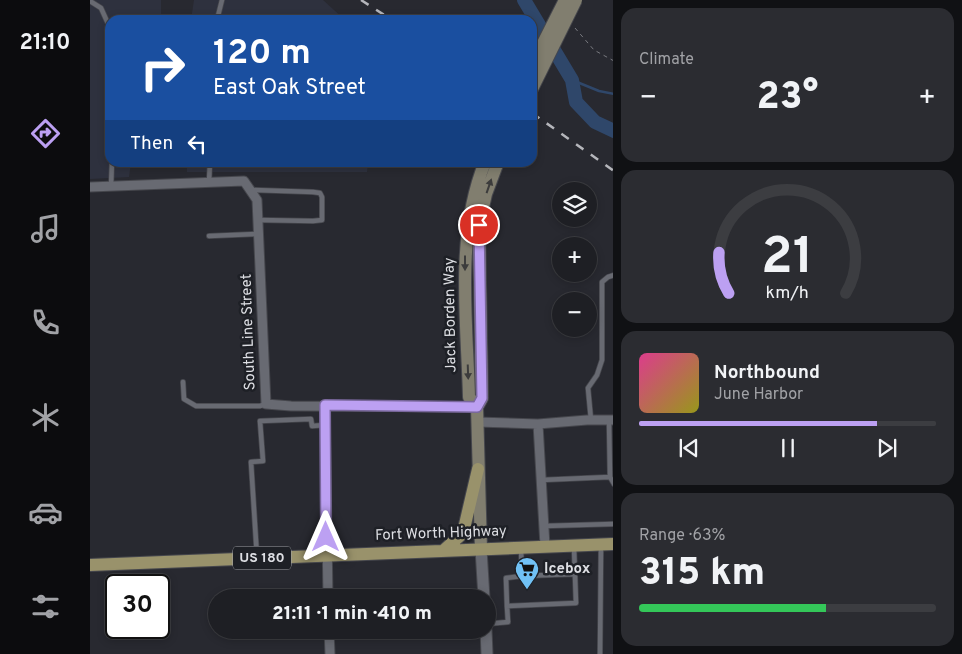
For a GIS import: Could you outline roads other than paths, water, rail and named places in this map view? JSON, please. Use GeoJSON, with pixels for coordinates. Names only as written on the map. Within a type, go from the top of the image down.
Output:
{"type":"FeatureCollection","features":[{"type":"Feature","properties":{"kind":"main road"},"geometry":{"type":"LineString","coordinates":[[537,55],[565,0]]}},
{"type":"Feature","properties":{"kind":"main road"},"geometry":{"type":"LineString","coordinates":[[537,79],[576,0]]}},
{"type":"Feature","properties":{"kind":"main road","name":"Jack Borden Way"},"geometry":{"type":"LineString","coordinates":[[480,549],[477,422],[477,407],[482,398],[479,225],[490,167]]}},
{"type":"Feature","properties":{"kind":"main road"},"geometry":{"type":"LineString","coordinates":[[443,551],[463,533],[478,469]]}},
{"type":"Feature","properties":{"kind":"main road","name":"Fort Worth Highway"},"geometry":{"type":"LineString","coordinates":[[90,565],[607,544]]}},
{"type":"Feature","properties":{"kind":"street"},"geometry":{"type":"LineString","coordinates":[[90,187],[244,181],[250,190]]}},
{"type":"Feature","properties":{"kind":"street","name":"South Line Street"},"geometry":{"type":"LineString","coordinates":[[250,190],[257,200],[266,404],[477,407]]}},
{"type":"Feature","properties":{"kind":"street"},"geometry":{"type":"LineString","coordinates":[[325,405],[328,589]]}},
{"type":"Feature","properties":{"kind":"street"},"geometry":{"type":"LineString","coordinates":[[477,422],[538,424],[611,420]]}},
{"type":"Feature","properties":{"kind":"street"},"geometry":{"type":"LineString","coordinates":[[538,424],[545,546]]}},
{"type":"Feature","properties":{"kind":"street","name":"Jack Borden Way"},"geometry":{"type":"LineString","coordinates":[[480,549],[483,589]]}},
{"type":"Feature","properties":{"kind":"street"},"geometry":{"type":"LineString","coordinates":[[329,639],[330,654]]}},
{"type":"Feature","properties":{"kind":"street"},"geometry":{"type":"LineString","coordinates":[[486,639],[487,654]]}},
{"type":"Feature","properties":{"kind":"lane"},"geometry":{"type":"LineString","coordinates":[[218,15],[222,0]]}},
{"type":"Feature","properties":{"kind":"lane"},"geometry":{"type":"LineString","coordinates":[[90,1],[100,8],[105,18]]}},
{"type":"Feature","properties":{"kind":"lane"},"geometry":{"type":"LineString","coordinates":[[111,186],[112,167]]}},
{"type":"Feature","properties":{"kind":"lane"},"geometry":{"type":"LineString","coordinates":[[209,182],[210,167]]}},
{"type":"Feature","properties":{"kind":"lane"},"geometry":{"type":"LineString","coordinates":[[250,190],[313,192],[320,193],[322,197],[322,220],[258,220]]}},
{"type":"Feature","properties":{"kind":"lane"},"geometry":{"type":"LineString","coordinates":[[209,236],[259,234]]}},
{"type":"Feature","properties":{"kind":"lane"},"geometry":{"type":"LineString","coordinates":[[591,420],[588,388],[597,375],[602,360],[602,282],[613,275]]}},
{"type":"Feature","properties":{"kind":"lane"},"geometry":{"type":"LineString","coordinates":[[183,382],[184,400],[196,406],[260,406],[266,404]]}},
{"type":"Feature","properties":{"kind":"lane"},"geometry":{"type":"LineString","coordinates":[[257,558],[252,462],[262,461],[260,421],[312,419],[312,426],[325,425]]}},
{"type":"Feature","properties":{"kind":"lane"},"geometry":{"type":"LineString","coordinates":[[611,420],[610,477],[613,484]]}},
{"type":"Feature","properties":{"kind":"lane"},"geometry":{"type":"LineString","coordinates":[[541,480],[610,477]]}},
{"type":"Feature","properties":{"kind":"lane"},"geometry":{"type":"LineString","coordinates":[[544,526],[613,524]]}},
{"type":"Feature","properties":{"kind":"lane"},"geometry":{"type":"LineString","coordinates":[[600,654],[607,544]]}},
{"type":"Feature","properties":{"kind":"lane"},"geometry":{"type":"LineString","coordinates":[[507,606],[576,603],[574,545]]}},
{"type":"Feature","properties":{"kind":"lane"},"geometry":{"type":"LineString","coordinates":[[521,547],[522,576]]}},
{"type":"Feature","properties":{"kind":"lane"},"geometry":{"type":"LineString","coordinates":[[496,623],[508,622],[506,578],[575,574]]}},
{"type":"Feature","properties":{"kind":"waterway"},"geometry":{"type":"LineString","coordinates":[[524,0],[533,15]]}},
{"type":"Feature","properties":{"kind":"waterway"},"geometry":{"type":"LineString","coordinates":[[537,22],[572,80],[576,102],[595,122],[613,131]]}},
{"type":"Feature","properties":{"kind":"waterway"},"geometry":{"type":"LineString","coordinates":[[572,80],[599,91],[613,94]]}},
{"type":"Feature","properties":{"kind":"railway"},"geometry":{"type":"LineString","coordinates":[[361,0],[384,15]]}},
{"type":"Feature","properties":{"kind":"railway"},"geometry":{"type":"LineString","coordinates":[[537,117],[613,170]]}},
{"type":"Feature","properties":{"kind":"place","name":"Icebox"},"geometry":{"type":"Point","coordinates":[527,590]}}]}
